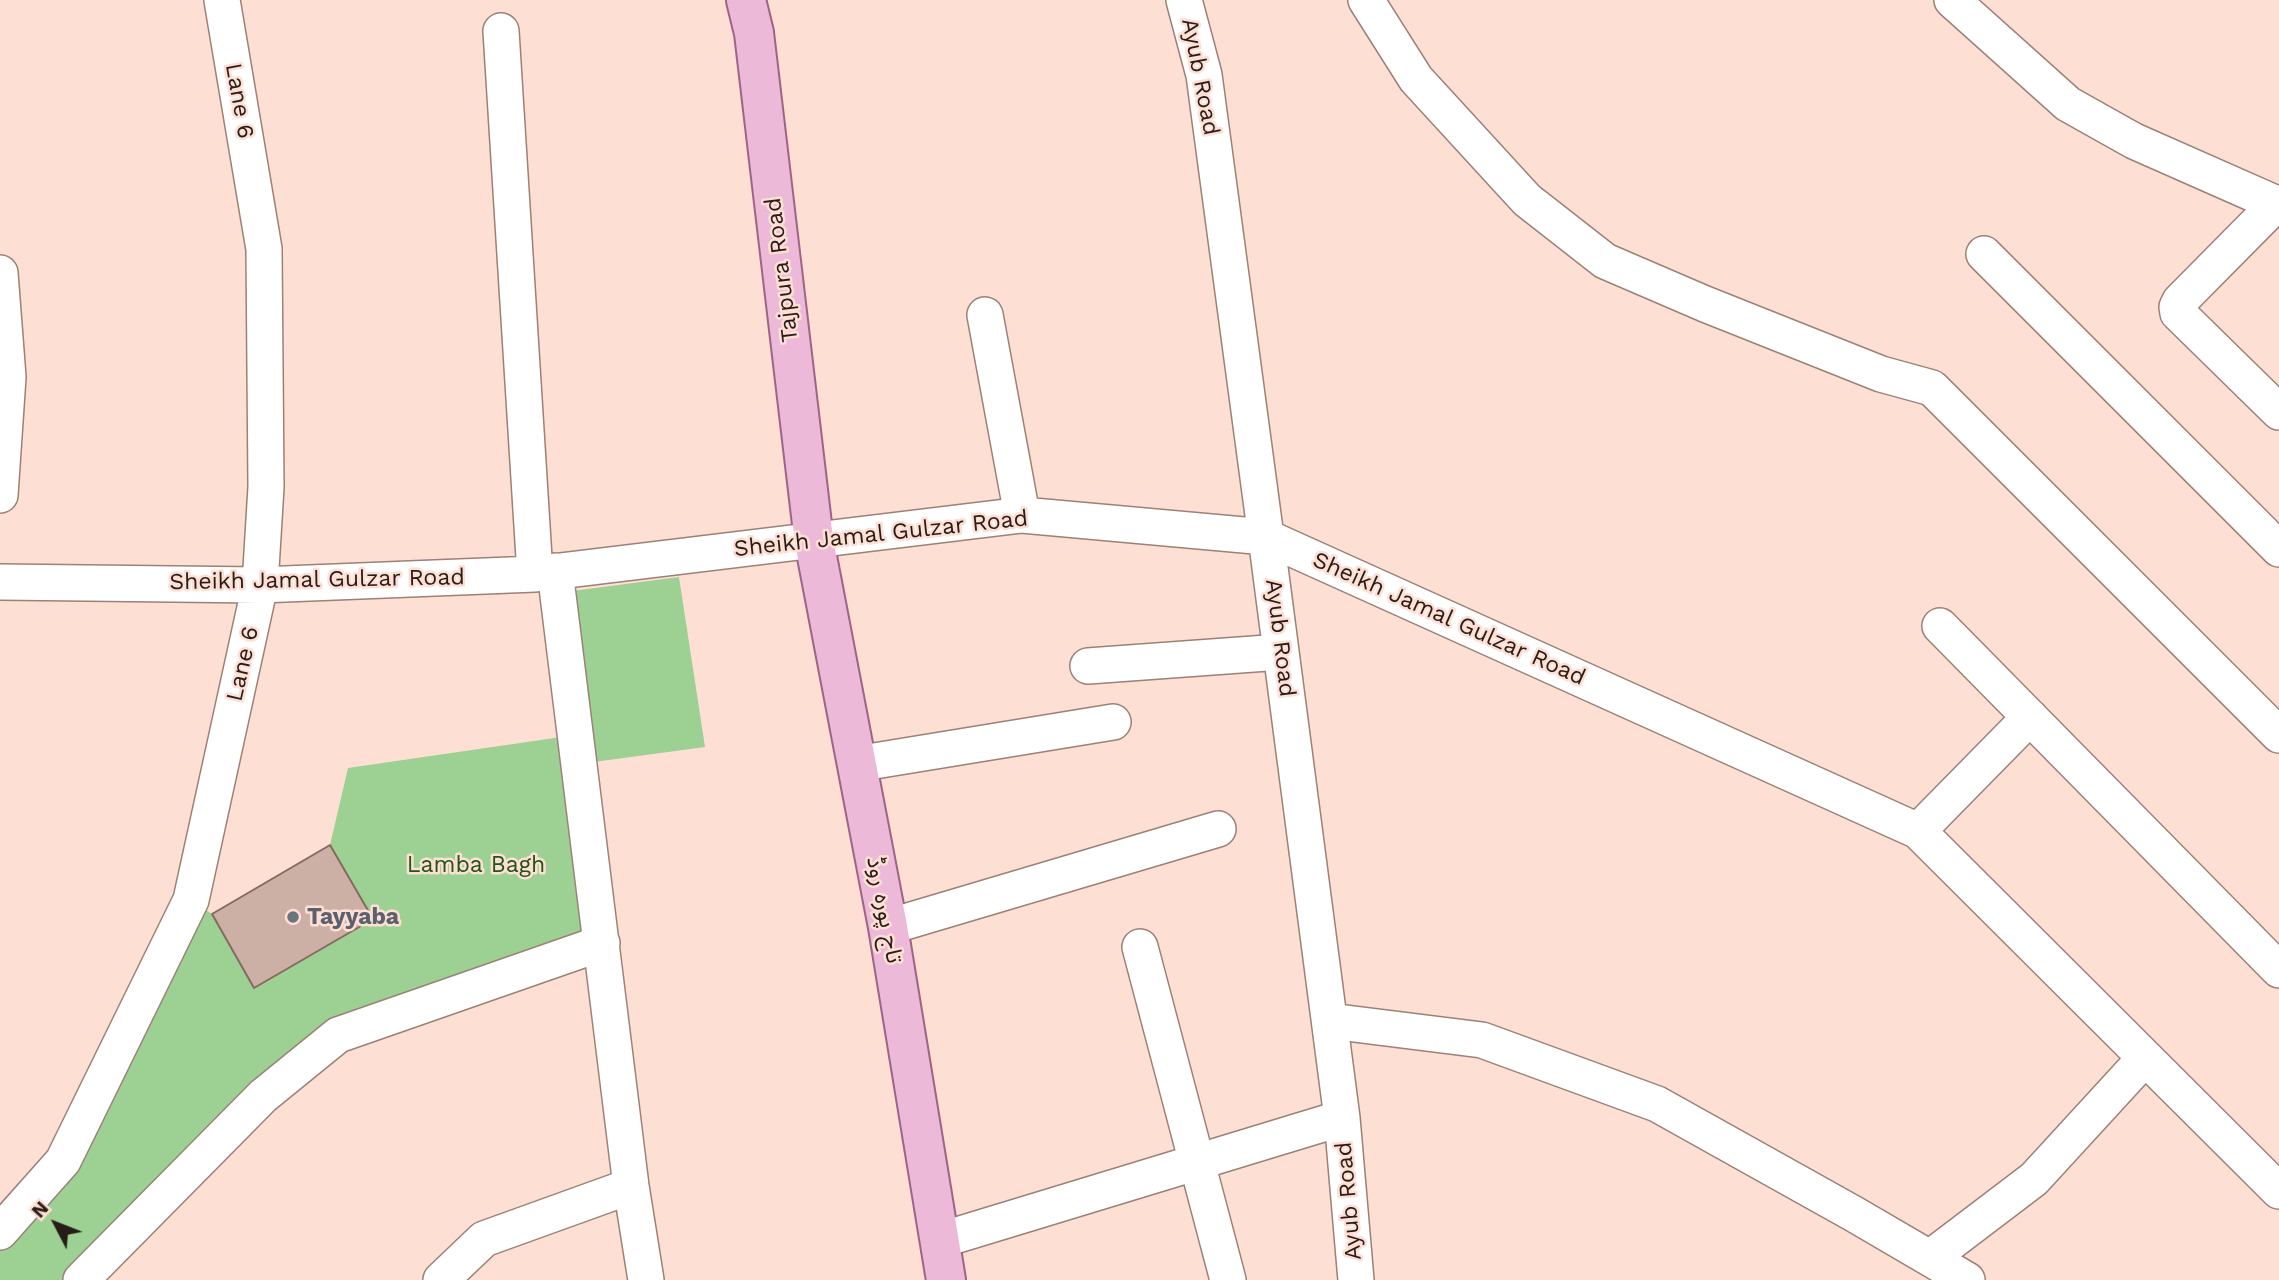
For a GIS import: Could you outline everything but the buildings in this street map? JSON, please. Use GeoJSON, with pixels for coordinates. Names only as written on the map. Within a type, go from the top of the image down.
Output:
{"type":"FeatureCollection","features":[{"type":"Feature","properties":{"kind":"main road","name":"Tajpura Road"},"geometry":{"type":"LineString","coordinates":[[746,0],[754,33],[814,541]]}},
{"type":"Feature","properties":{"kind":"main road","name":"تاج پورہ روڈ"},"geometry":{"type":"LineString","coordinates":[[814,541],[888,927],[946,1280]]}},
{"type":"Feature","properties":{"kind":"street","name":"Lane 6"},"geometry":{"type":"LineString","coordinates":[[0,1232],[63,1161],[191,900],[260,585],[266,487],[264,249],[222,0]]}},
{"type":"Feature","properties":{"kind":"street","name":"Ayub Road"},"geometry":{"type":"LineString","coordinates":[[1184,0],[1204,75],[1282,652],[1342,1118],[1356,1280]]}},
{"type":"Feature","properties":{"kind":"street"},"geometry":{"type":"LineString","coordinates":[[1366,0],[1416,79],[1527,200],[1605,261],[1881,374],[1933,388],[2279,735]]}},
{"type":"Feature","properties":{"kind":"street"},"geometry":{"type":"LineString","coordinates":[[1952,0],[2068,104],[2134,141],[2278,204],[2177,307],[2178,313],[2279,412]]}},
{"type":"Feature","properties":{"kind":"street"},"geometry":{"type":"LineString","coordinates":[[501,31],[545,573],[602,943],[631,1186],[646,1280]]}},
{"type":"Feature","properties":{"kind":"street"},"geometry":{"type":"LineString","coordinates":[[1984,254],[2279,549]]}},
{"type":"Feature","properties":{"kind":"street"},"geometry":{"type":"LineString","coordinates":[[0,273],[8,377],[0,495]]}},
{"type":"Feature","properties":{"kind":"street"},"geometry":{"type":"LineString","coordinates":[[985,316],[1021,514]]}},
{"type":"Feature","properties":{"kind":"street","name":"Sheikh Jamal Gulzar Road"},"geometry":{"type":"LineString","coordinates":[[0,582],[260,585],[545,573],[1021,514],[1266,537],[1918,831]]}},
{"type":"Feature","properties":{"kind":"street"},"geometry":{"type":"LineString","coordinates":[[1940,626],[2279,970]]}},
{"type":"Feature","properties":{"kind":"street"},"geometry":{"type":"LineString","coordinates":[[1088,666],[1282,652]]}},
{"type":"Feature","properties":{"kind":"street"},"geometry":{"type":"LineString","coordinates":[[2030,717],[1918,831],[2279,1191]]}},
{"type":"Feature","properties":{"kind":"street"},"geometry":{"type":"LineString","coordinates":[[856,764],[1113,722]]}},
{"type":"Feature","properties":{"kind":"street"},"geometry":{"type":"LineString","coordinates":[[888,927],[1218,829]]}},
{"type":"Feature","properties":{"kind":"street"},"geometry":{"type":"LineString","coordinates":[[81,1280],[264,1096],[338,1035],[602,943]]}},
{"type":"Feature","properties":{"kind":"street"},"geometry":{"type":"LineString","coordinates":[[1140,947],[1228,1280]]}},
{"type":"Feature","properties":{"kind":"street"},"geometry":{"type":"LineString","coordinates":[[1330,1021],[1482,1041],[1657,1104],[1967,1280]]}},
{"type":"Feature","properties":{"kind":"street"},"geometry":{"type":"LineString","coordinates":[[1930,1258],[2035,1179],[2145,1058]]}},
{"type":"Feature","properties":{"kind":"street"},"geometry":{"type":"LineString","coordinates":[[941,1240],[1342,1118]]}},
{"type":"Feature","properties":{"kind":"street"},"geometry":{"type":"LineString","coordinates":[[441,1280],[484,1239],[631,1186]]}},
{"type":"Feature","properties":{"kind":"green space","name":"Lamba Bagh"},"geometry":{"type":"Polygon","coordinates":[[[679,577],[705,747],[579,764],[602,943],[338,1035],[75,1280],[0,1280],[0,1232],[63,1161],[191,900],[212,914],[255,988],[373,919],[330,845],[348,768],[575,735],[557,593],[679,577]]]}},
{"type":"Feature","properties":{"kind":"place","name":"Tayyaba"},"geometry":{"type":"Point","coordinates":[293,917]}}]}
